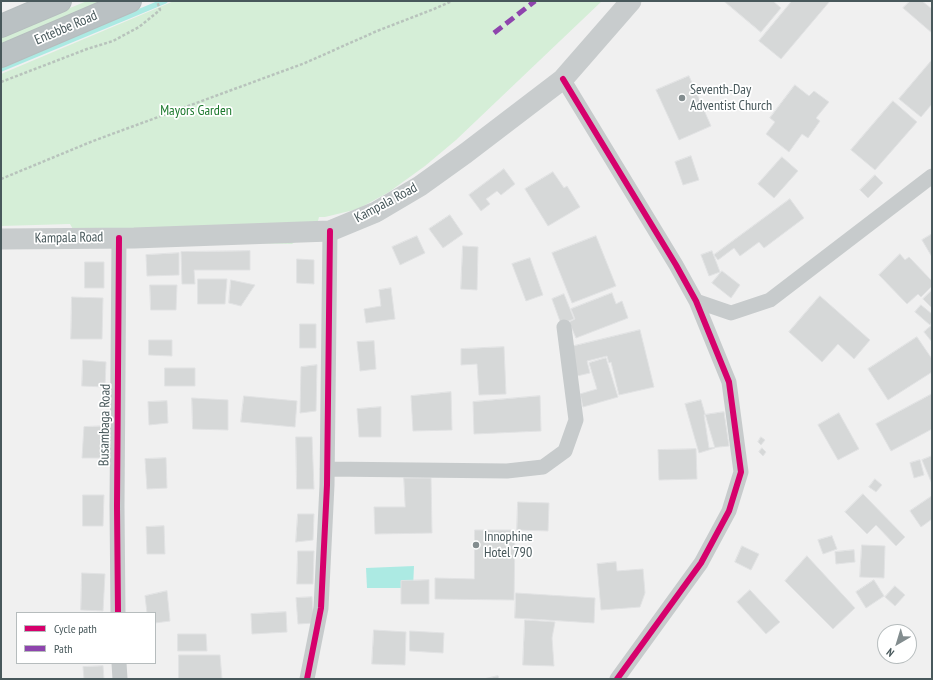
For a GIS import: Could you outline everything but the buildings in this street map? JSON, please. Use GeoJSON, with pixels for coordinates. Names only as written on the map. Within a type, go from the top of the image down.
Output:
{"type":"FeatureCollection","features":[{"type":"Feature","properties":{"kind":"highway","name":"Entebbe Road"},"geometry":{"type":"LineString","coordinates":[[1,26],[60,1]]}},
{"type":"Feature","properties":{"kind":"highway","name":"Entebbe Road"},"geometry":{"type":"LineString","coordinates":[[1,56],[130,1]]}},
{"type":"Feature","properties":{"kind":"main road","name":"Kampala Road"},"geometry":{"type":"LineString","coordinates":[[1,239],[119,238],[330,231],[376,212],[420,186],[563,79],[631,1]]}},
{"type":"Feature","properties":{"kind":"street"},"geometry":{"type":"LineString","coordinates":[[563,79],[696,301],[728,382],[742,472],[729,512],[701,563],[617,679]]}},
{"type":"Feature","properties":{"kind":"street"},"geometry":{"type":"LineString","coordinates":[[696,301],[731,313],[770,300],[932,176]]}},
{"type":"Feature","properties":{"kind":"street"},"geometry":{"type":"LineString","coordinates":[[308,679],[321,608],[327,469],[330,231]]}},
{"type":"Feature","properties":{"kind":"street","name":"Busambaga Road"},"geometry":{"type":"LineString","coordinates":[[118,612],[117,506],[119,238]]}},
{"type":"Feature","properties":{"kind":"street"},"geometry":{"type":"LineString","coordinates":[[327,469],[507,471],[543,467],[565,451],[576,420],[564,327]]}},
{"type":"Feature","properties":{"kind":"street"},"geometry":{"type":"LineString","coordinates":[[119,664],[120,679]]}},
{"type":"Feature","properties":{"kind":"path"},"geometry":{"type":"LineString","coordinates":[[1,82],[87,49],[113,41],[139,27],[160,10],[157,1]]}},
{"type":"Feature","properties":{"kind":"path"},"geometry":{"type":"LineString","coordinates":[[1,179],[93,140],[305,63],[377,31],[452,1]]}},
{"type":"Feature","properties":{"kind":"green space"},"geometry":{"type":"Polygon","coordinates":[[[87,1],[105,1],[1,44],[1,36],[87,1]]]}},
{"type":"Feature","properties":{"kind":"green space","name":"Mayors Garden"},"geometry":{"type":"Polygon","coordinates":[[[174,1],[602,1],[456,140],[425,166],[389,192],[358,209],[325,217],[319,217],[317,225],[292,244],[253,243],[74,231],[70,224],[1,226],[1,74],[174,1]]]}},
{"type":"Feature","properties":{"kind":"water"},"geometry":{"type":"Polygon","coordinates":[[[414,566],[413,588],[367,588],[366,568],[414,566]]]}},
{"type":"Feature","properties":{"kind":"waterway"},"geometry":{"type":"LineString","coordinates":[[1,69],[165,1]]}},
{"type":"Feature","properties":{"kind":"marked path"},"geometry":{"type":"LineString","coordinates":[[494,33],[535,1]]}},
{"type":"Feature","properties":{"kind":"cycle path"},"geometry":{"type":"LineString","coordinates":[[563,79],[676,265],[696,301],[729,382],[741,472],[729,511],[701,563],[617,679]]}},
{"type":"Feature","properties":{"kind":"cycle path"},"geometry":{"type":"LineString","coordinates":[[307,679],[321,608],[327,485],[330,231]]}},
{"type":"Feature","properties":{"kind":"cycle path"},"geometry":{"type":"LineString","coordinates":[[118,612],[117,506],[119,238]]}},
{"type":"Feature","properties":{"kind":"place","name":"Seventh-Day Adventist Church"},"geometry":{"type":"Point","coordinates":[682,98]}},
{"type":"Feature","properties":{"kind":"place","name":"Innophine Hotel 790"},"geometry":{"type":"Point","coordinates":[476,545]}}]}
